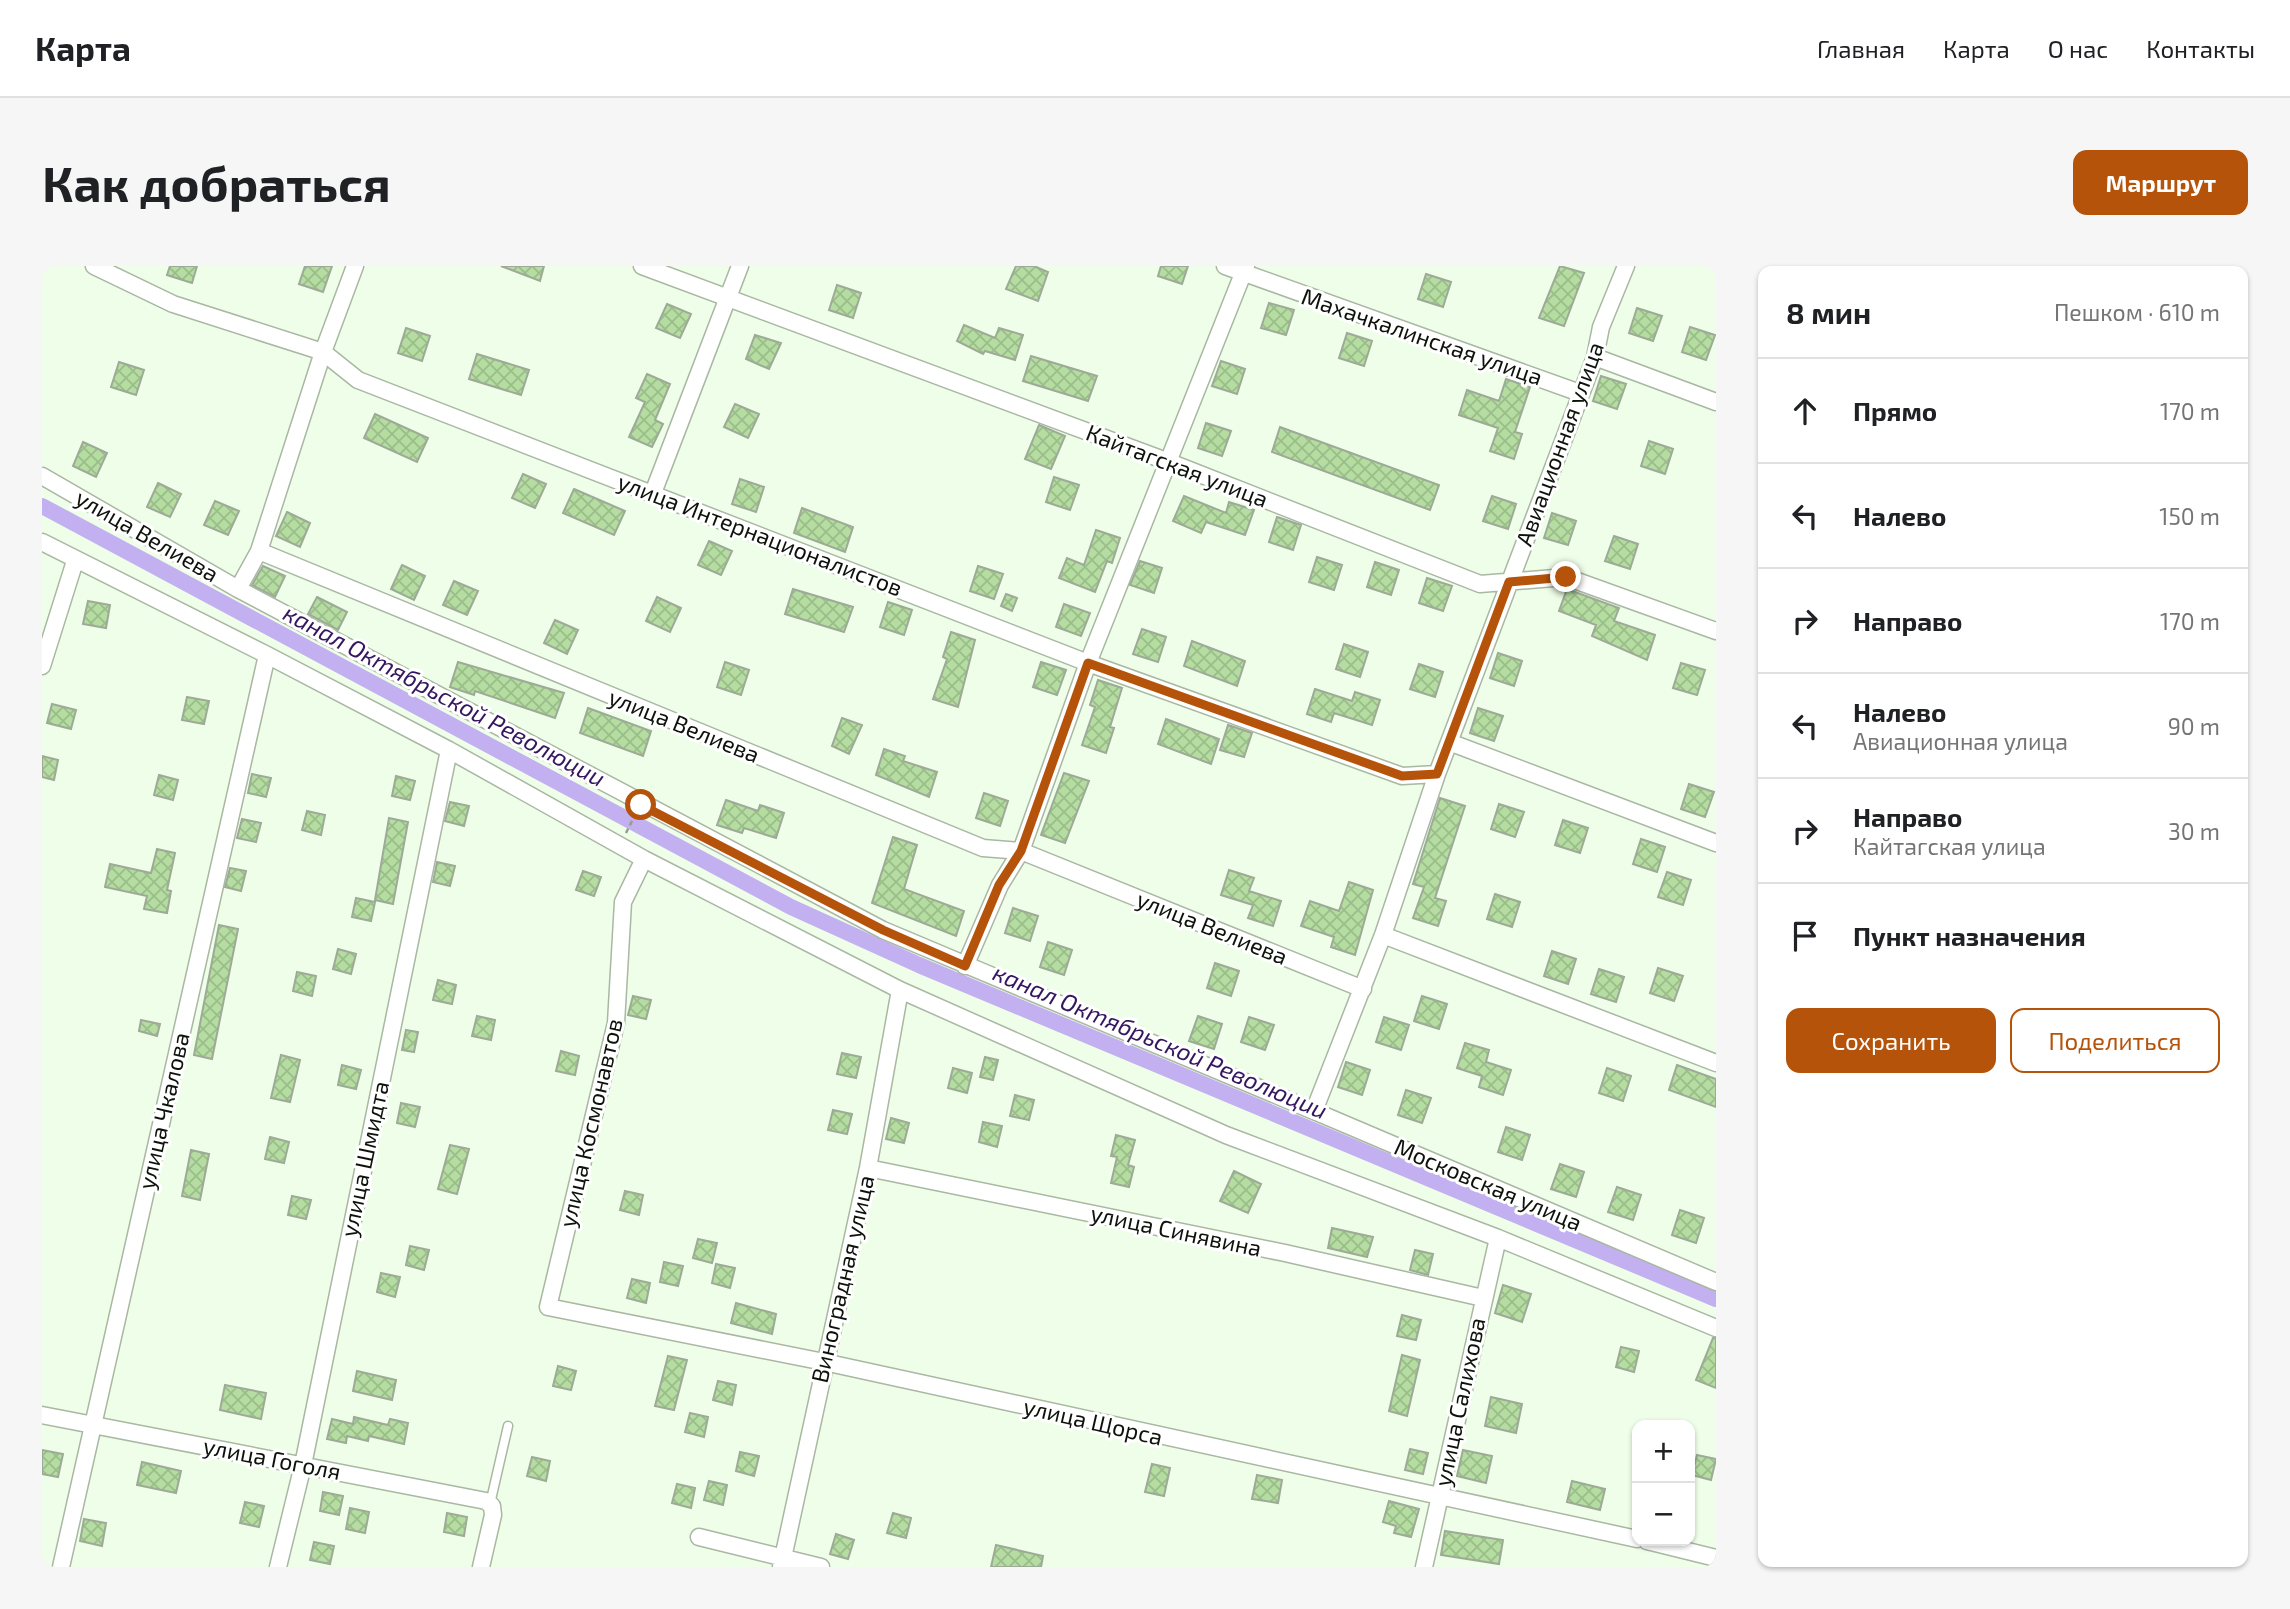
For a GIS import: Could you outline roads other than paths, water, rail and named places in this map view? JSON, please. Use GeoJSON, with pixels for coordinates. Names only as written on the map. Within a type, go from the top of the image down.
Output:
{"type":"FeatureCollection","features":[{"type":"Feature","properties":{"kind":"street","name":"улица Интернационалистов"},"geometry":{"type":"LineString","coordinates":[[94,266],[173,304],[323,352],[358,380],[1088,663],[1402,776],[1437,774]]}},
{"type":"Feature","properties":{"kind":"street"},"geometry":{"type":"LineString","coordinates":[[259,551],[323,352],[355,266]]}},
{"type":"Feature","properties":{"kind":"street","name":"Кайтагская улица"},"geometry":{"type":"LineString","coordinates":[[642,266],[1169,462],[1480,584],[1566,577],[1716,631]]}},
{"type":"Feature","properties":{"kind":"street"},"geometry":{"type":"LineString","coordinates":[[653,493],[740,266]]}},
{"type":"Feature","properties":{"kind":"street","name":"Махачкалинская улица"},"geometry":{"type":"LineString","coordinates":[[1225,266],[1245,270],[1580,393]]}},
{"type":"Feature","properties":{"kind":"street","name":"Авиационная улица"},"geometry":{"type":"LineString","coordinates":[[1314,1111],[1383,935],[1437,774],[1595,357],[1601,327],[1626,266]]}},
{"type":"Feature","properties":{"kind":"street"},"geometry":{"type":"LineString","coordinates":[[965,966],[999,885],[1021,851],[1088,663],[1245,270]]}},
{"type":"Feature","properties":{"kind":"street"},"geometry":{"type":"LineString","coordinates":[[1595,357],[1716,402]]}},
{"type":"Feature","properties":{"kind":"street","name":"улица Велиева"},"geometry":{"type":"LineString","coordinates":[[42,476],[238,589],[259,551],[984,848],[1021,851],[1363,989]]}},
{"type":"Feature","properties":{"kind":"street"},"geometry":{"type":"LineString","coordinates":[[42,542],[449,750],[644,859],[900,990],[1226,1135],[1498,1238],[1716,1328]]}},
{"type":"Feature","properties":{"kind":"street"},"geometry":{"type":"LineString","coordinates":[[42,666],[75,561]]}},
{"type":"Feature","properties":{"kind":"street","name":"Московская улица"},"geometry":{"type":"LineString","coordinates":[[238,589],[883,930],[1716,1282]]}},
{"type":"Feature","properties":{"kind":"street","name":"улица Чкалова"},"geometry":{"type":"LineString","coordinates":[[61,1567],[267,655]]}},
{"type":"Feature","properties":{"kind":"street"},"geometry":{"type":"LineString","coordinates":[[1449,742],[1716,843]]}},
{"type":"Feature","properties":{"kind":"street","name":"улица Шмидта"},"geometry":{"type":"LineString","coordinates":[[278,1567],[303,1465],[449,750]]}},
{"type":"Feature","properties":{"kind":"street","name":"улица Космонавтов"},"geometry":{"type":"LineString","coordinates":[[548,1307],[616,1023],[623,902],[644,859]]}},
{"type":"Feature","properties":{"kind":"street"},"geometry":{"type":"LineString","coordinates":[[1383,935],[1716,1063]]}},
{"type":"Feature","properties":{"kind":"street","name":"Виноградная улица"},"geometry":{"type":"LineString","coordinates":[[782,1562],[868,1168],[900,990]]}},
{"type":"Feature","properties":{"kind":"street","name":"улица Синявина"},"geometry":{"type":"LineString","coordinates":[[868,1168],[1285,1253],[1483,1298]]}},
{"type":"Feature","properties":{"kind":"street","name":"улица Салихова"},"geometry":{"type":"LineString","coordinates":[[1424,1567],[1498,1238]]}},
{"type":"Feature","properties":{"kind":"street","name":"улица Щорса"},"geometry":{"type":"LineString","coordinates":[[548,1307],[824,1362],[1632,1538]]}},
{"type":"Feature","properties":{"kind":"street","name":"улица Гоголя"},"geometry":{"type":"LineString","coordinates":[[42,1415],[486,1501],[491,1509]]}},
{"type":"Feature","properties":{"kind":"street"},"geometry":{"type":"LineString","coordinates":[[481,1567],[491,1509]]}},
{"type":"Feature","properties":{"kind":"street"},"geometry":{"type":"LineString","coordinates":[[699,1537],[782,1562],[821,1567]]}},
{"type":"Feature","properties":{"kind":"street"},"geometry":{"type":"LineString","coordinates":[[1667,1546],[1716,1558]]}},
{"type":"Feature","properties":{"kind":"lane"},"geometry":{"type":"LineString","coordinates":[[491,1509],[508,1426]]}},
{"type":"Feature","properties":{"kind":"waterway","name":"канал Октябрьской Революции"},"geometry":{"type":"LineString","coordinates":[[42,506],[791,907],[919,965],[1716,1299]]}}]}
